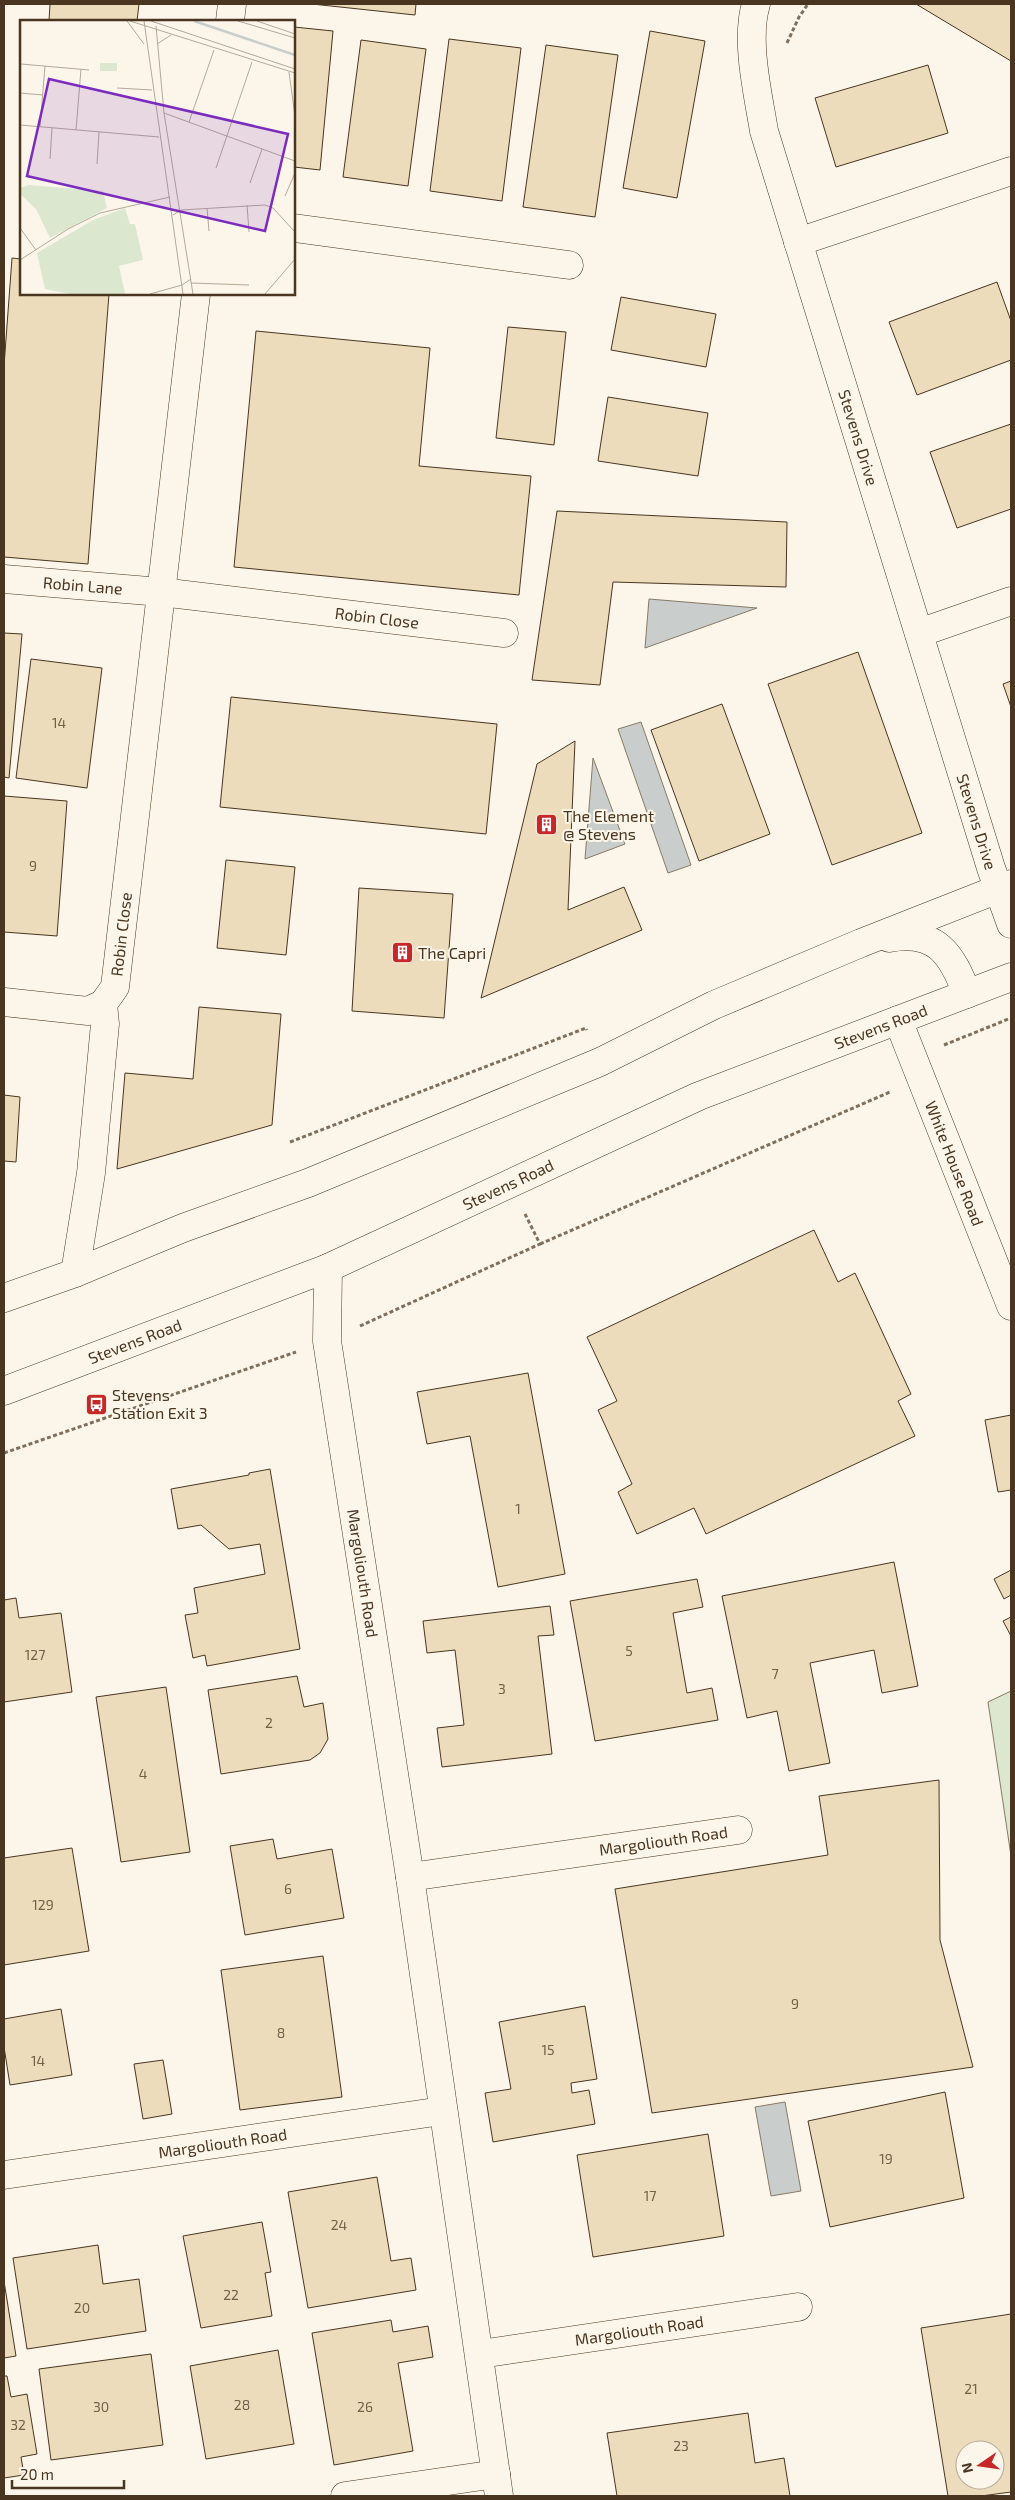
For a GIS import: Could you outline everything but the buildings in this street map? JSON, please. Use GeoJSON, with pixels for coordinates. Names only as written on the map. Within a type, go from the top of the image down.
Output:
{"type":"FeatureCollection","features":[{"type":"Feature","properties":{"kind":"street"},"geometry":{"type":"LineString","coordinates":[[230,20],[232,4]]}},
{"type":"Feature","properties":{"kind":"street","name":"Stevens Drive"},"geometry":{"type":"LineString","coordinates":[[756,4],[753,13],[754,67],[763,122],[798,242],[919,633],[1005,887],[1011,924]]}},
{"type":"Feature","properties":{"kind":"street"},"geometry":{"type":"LineString","coordinates":[[798,242],[1011,171]]}},
{"type":"Feature","properties":{"kind":"street"},"geometry":{"type":"LineString","coordinates":[[295,228],[569,265]]}},
{"type":"Feature","properties":{"kind":"street","name":"Robin Close"},"geometry":{"type":"LineString","coordinates":[[103,1004],[115,987],[196,295]]}},
{"type":"Feature","properties":{"kind":"street","name":"Robin Lane"},"geometry":{"type":"LineString","coordinates":[[4,579],[161,592]]}},
{"type":"Feature","properties":{"kind":"street","name":"Robin Close"},"geometry":{"type":"LineString","coordinates":[[161,592],[504,633]]}},
{"type":"Feature","properties":{"kind":"street"},"geometry":{"type":"LineString","coordinates":[[919,633],[1011,601]]}},
{"type":"Feature","properties":{"kind":"street"},"geometry":{"type":"LineString","coordinates":[[4,1298],[75,1273],[183,1228],[308,1183],[600,1062],[714,1005],[861,943],[1005,887]]}},
{"type":"Feature","properties":{"kind":"street"},"geometry":{"type":"LineString","coordinates":[[861,943],[905,935],[927,939],[942,948],[953,960],[967,994]]}},
{"type":"Feature","properties":{"kind":"street","name":"Stevens Road"},"geometry":{"type":"LineString","coordinates":[[4,1391],[328,1268],[699,1096],[1011,977]]}},
{"type":"Feature","properties":{"kind":"street"},"geometry":{"type":"LineString","coordinates":[[4,1002],[88,1011],[103,1004],[105,1024],[91,1173],[75,1273]]}},
{"type":"Feature","properties":{"kind":"street","name":"White House Road"},"geometry":{"type":"LineString","coordinates":[[898,1020],[1011,1306]]}},
{"type":"Feature","properties":{"kind":"street","name":"Margoliouth Road"},"geometry":{"type":"LineString","coordinates":[[328,1268],[327,1341],[410,1878],[442,2111],[480,2354],[497,2485],[345,2496]]}},
{"type":"Feature","properties":{"kind":"street","name":"Margoliouth Road"},"geometry":{"type":"LineString","coordinates":[[410,1878],[738,1830]]}},
{"type":"Feature","properties":{"kind":"street","name":"Margoliouth Road"},"geometry":{"type":"LineString","coordinates":[[4,2174],[442,2111]]}},
{"type":"Feature","properties":{"kind":"street","name":"Margoliouth Road"},"geometry":{"type":"LineString","coordinates":[[480,2354],[798,2307]]}},
{"type":"Feature","properties":{"kind":"path"},"geometry":{"type":"LineString","coordinates":[[540,1244],[918,1068],[1011,1018]]}},
{"type":"Feature","properties":{"kind":"path"},"geometry":{"type":"LineString","coordinates":[[290,1142],[586,1028],[600,1062]]}},
{"type":"Feature","properties":{"kind":"green space"},"geometry":{"type":"Polygon","coordinates":[[[1011,1691],[1011,1856],[988,1702],[1011,1691]]]}},
{"type":"Feature","properties":{"kind":"shaded area"},"geometry":{"type":"Polygon","coordinates":[[[649,599],[757,608],[645,648],[649,599]]]}},
{"type":"Feature","properties":{"kind":"shaded area"},"geometry":{"type":"Polygon","coordinates":[[[641,722],[691,865],[668,873],[618,729],[641,722]]]}},
{"type":"Feature","properties":{"kind":"shaded area"},"geometry":{"type":"Polygon","coordinates":[[[593,758],[625,844],[585,859],[593,758]]]}},
{"type":"Feature","properties":{"kind":"shaded area"},"geometry":{"type":"Polygon","coordinates":[[[785,2102],[801,2191],[771,2196],[755,2107],[785,2102]]]}},
{"type":"Feature","properties":{"kind":"place","name":"The Element @ Stevens"},"geometry":{"type":"Point","coordinates":[547,825]}},
{"type":"Feature","properties":{"kind":"place","name":"The Capri"},"geometry":{"type":"Point","coordinates":[402,953]}},
{"type":"Feature","properties":{"kind":"place","name":"Stevens Station Exit 3"},"geometry":{"type":"Point","coordinates":[96,1404]}}]}
